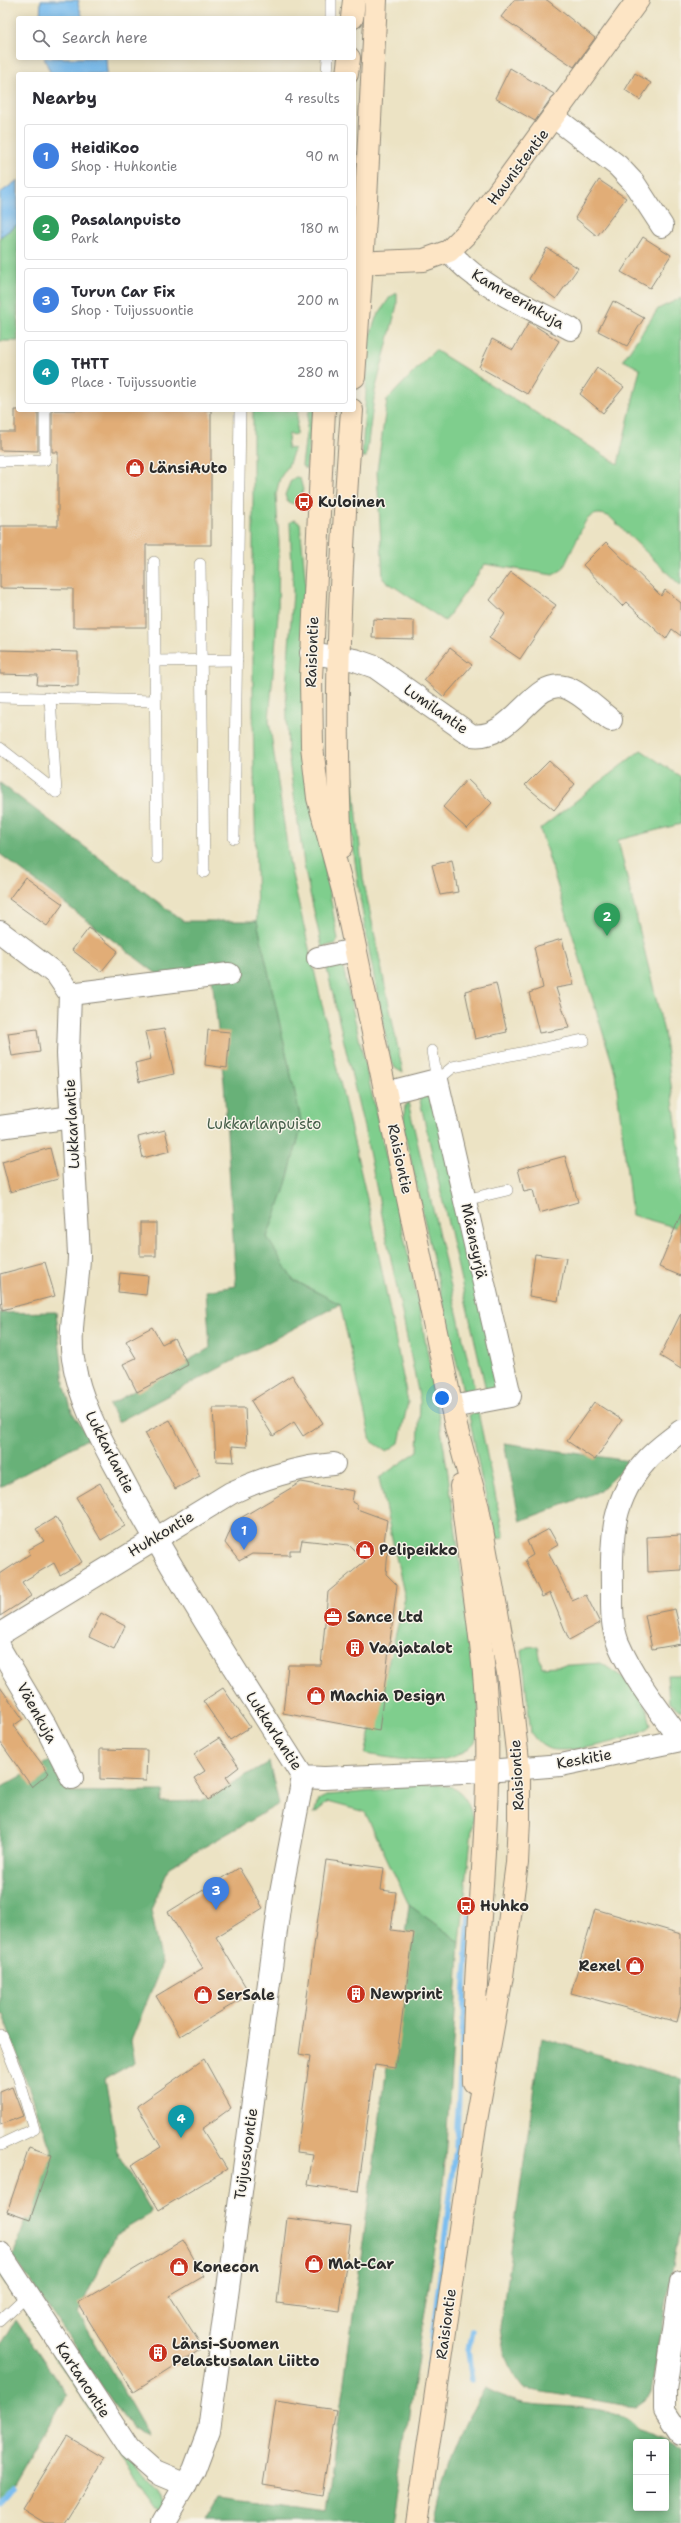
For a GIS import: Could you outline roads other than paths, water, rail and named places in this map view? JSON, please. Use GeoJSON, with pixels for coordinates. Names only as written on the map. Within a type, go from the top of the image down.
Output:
{"type":"FeatureCollection","features":[{"type":"Feature","properties":{"kind":"main road"},"geometry":{"type":"LineString","coordinates":[[352,16],[354,0]]}},
{"type":"Feature","properties":{"kind":"main road"},"geometry":{"type":"LineString","coordinates":[[356,320],[358,263],[376,0]]}},
{"type":"Feature","properties":{"kind":"main road","name":"Haunistentie"},"geometry":{"type":"LineString","coordinates":[[358,263],[424,260],[450,251],[472,228],[554,118],[638,0]]}},
{"type":"Feature","properties":{"kind":"main road"},"geometry":{"type":"LineString","coordinates":[[347,72],[348,60]]}},
{"type":"Feature","properties":{"kind":"main road","name":"Raisiontie"},"geometry":{"type":"LineString","coordinates":[[324,412],[311,653],[312,746],[318,798],[343,890],[454,1417],[478,1508],[508,1673],[520,1769],[517,1863],[498,2006],[475,2126],[417,2523]]}},
{"type":"Feature","properties":{"kind":"main road","name":"Raisiontie"},"geometry":{"type":"LineString","coordinates":[[343,890],[338,797],[338,656],[352,412]]}},
{"type":"Feature","properties":{"kind":"main road","name":"Raisiontie"},"geometry":{"type":"LineString","coordinates":[[454,1417],[463,1512],[482,1659],[487,1722],[487,1771],[482,1905],[473,2026],[475,2126]]}},
{"type":"Feature","properties":{"kind":"street"},"geometry":{"type":"LineString","coordinates":[[554,118],[618,166],[634,183],[662,226]]}},
{"type":"Feature","properties":{"kind":"street","name":"Kamreerinkuja"},"geometry":{"type":"LineString","coordinates":[[450,251],[463,266],[494,288],[570,330]]}},
{"type":"Feature","properties":{"kind":"street","name":"Lumilantie"},"geometry":{"type":"LineString","coordinates":[[311,653],[338,656],[375,667],[471,735],[482,737],[493,734],[536,697],[555,686],[564,687],[574,692],[611,720]]}},
{"type":"Feature","properties":{"kind":"street"},"geometry":{"type":"LineString","coordinates":[[0,932],[57,975],[70,994],[229,974]]}},
{"type":"Feature","properties":{"kind":"street"},"geometry":{"type":"LineString","coordinates":[[318,958],[355,950]]}},
{"type":"Feature","properties":{"kind":"street","name":"Lukkarlantie"},"geometry":{"type":"LineString","coordinates":[[70,994],[68,1054],[79,1254],[79,1280],[73,1328],[73,1357],[78,1382],[98,1433],[155,1538],[303,1776],[324,1778],[487,1771]]}},
{"type":"Feature","properties":{"kind":"street"},"geometry":{"type":"LineString","coordinates":[[386,1093],[437,1080]]}},
{"type":"Feature","properties":{"kind":"street","name":"Mäensyrjä"},"geometry":{"type":"LineString","coordinates":[[437,1080],[466,1200],[510,1396],[454,1417]]}},
{"type":"Feature","properties":{"kind":"street"},"geometry":{"type":"LineString","coordinates":[[0,1127],[72,1117]]}},
{"type":"Feature","properties":{"kind":"street"},"geometry":{"type":"LineString","coordinates":[[681,1431],[646,1460],[628,1486],[615,1514],[611,1543],[613,1620],[618,1642],[629,1666],[681,1740]]}},
{"type":"Feature","properties":{"kind":"street","name":"Huhkontie"},"geometry":{"type":"LineString","coordinates":[[0,1634],[231,1493],[263,1478],[290,1470],[334,1464]]}},
{"type":"Feature","properties":{"kind":"street","name":"Väenkuja"},"geometry":{"type":"LineString","coordinates":[[0,1649],[42,1719],[72,1778]]}},
{"type":"Feature","properties":{"kind":"street","name":"Keskitie"},"geometry":{"type":"LineString","coordinates":[[487,1771],[561,1764],[681,1740]]}},
{"type":"Feature","properties":{"kind":"street","name":"Tuijussuontie"},"geometry":{"type":"LineString","coordinates":[[163,2523],[186,2485],[202,2452],[209,2430],[281,1893],[303,1776]]}},
{"type":"Feature","properties":{"kind":"street","name":"Kartanontie"},"geometry":{"type":"LineString","coordinates":[[0,2253],[129,2449],[155,2472],[186,2485]]}},
{"type":"Feature","properties":{"kind":"street"},"geometry":{"type":"LineString","coordinates":[[681,2282],[665,2390],[665,2410],[681,2434]]}},
{"type":"Feature","properties":{"kind":"lane"},"geometry":{"type":"LineString","coordinates":[[330,16],[331,0]]}},
{"type":"Feature","properties":{"kind":"lane"},"geometry":{"type":"LineString","coordinates":[[327,72],[328,60]]}},
{"type":"Feature","properties":{"kind":"lane"},"geometry":{"type":"LineString","coordinates":[[0,461],[45,460],[45,412]]}},
{"type":"Feature","properties":{"kind":"lane"},"geometry":{"type":"LineString","coordinates":[[234,838],[240,412]]}},
{"type":"Feature","properties":{"kind":"lane"},"geometry":{"type":"LineString","coordinates":[[154,562],[157,858]]}},
{"type":"Feature","properties":{"kind":"lane"},"geometry":{"type":"LineString","coordinates":[[200,564],[204,872]]}},
{"type":"Feature","properties":{"kind":"lane"},"geometry":{"type":"LineString","coordinates":[[154,661],[237,660]]}},
{"type":"Feature","properties":{"kind":"lane"},"geometry":{"type":"LineString","coordinates":[[0,697],[155,701]]}},
{"type":"Feature","properties":{"kind":"lane"},"geometry":{"type":"LineString","coordinates":[[0,748],[56,792],[50,698]]}},
{"type":"Feature","properties":{"kind":"lane"},"geometry":{"type":"LineString","coordinates":[[432,1051],[437,1080],[453,1067],[584,1040]]}},
{"type":"Feature","properties":{"kind":"lane"},"geometry":{"type":"LineString","coordinates":[[466,1200],[508,1190]]}},
{"type":"Feature","properties":{"kind":"lane"},"geometry":{"type":"LineString","coordinates":[[0,2146],[34,2129],[18,2076],[2,2036]]}},
{"type":"Feature","properties":{"kind":"lane"},"geometry":{"type":"LineString","coordinates":[[0,2320],[28,2295]]}},
{"type":"Feature","properties":{"kind":"water"},"geometry":{"type":"Polygon","coordinates":[[[41,0],[79,0],[78,4],[82,16],[40,16],[41,0]]]}},
{"type":"Feature","properties":{"kind":"water"},"geometry":{"type":"Polygon","coordinates":[[[45,60],[106,60],[107,72],[50,72],[45,60]]]}},
{"type":"Feature","properties":{"kind":"water"},"geometry":{"type":"Polygon","coordinates":[[[16,181],[16,225],[0,237],[0,193],[16,181]]]}},
{"type":"Feature","properties":{"kind":"waterway"},"geometry":{"type":"LineString","coordinates":[[426,2388],[456,2148],[469,1914]]}},
{"type":"Feature","properties":{"kind":"waterway"},"geometry":{"type":"LineString","coordinates":[[472,2331],[468,2350],[472,2381]]}},
{"type":"Feature","properties":{"kind":"waterway"},"geometry":{"type":"LineString","coordinates":[[0,2503],[13,2489]]}},
{"type":"Feature","properties":{"kind":"place","name":"LänsiAuto"},"geometry":{"type":"Point","coordinates":[135,468]}},
{"type":"Feature","properties":{"kind":"place","name":"Kuloinen"},"geometry":{"type":"Point","coordinates":[304,502]}},
{"type":"Feature","properties":{"kind":"place","name":"Pasalanpuisto"},"geometry":{"type":"Point","coordinates":[607,936]}},
{"type":"Feature","properties":{"kind":"place","name":"HeidiKoo"},"geometry":{"type":"Point","coordinates":[244,1550]}},
{"type":"Feature","properties":{"kind":"place","name":"Pelipeikko"},"geometry":{"type":"Point","coordinates":[365,1550]}},
{"type":"Feature","properties":{"kind":"place","name":"Sance Ltd"},"geometry":{"type":"Point","coordinates":[333,1617]}},
{"type":"Feature","properties":{"kind":"place","name":"Vaajatalot"},"geometry":{"type":"Point","coordinates":[355,1648]}},
{"type":"Feature","properties":{"kind":"place","name":"Machia Design"},"geometry":{"type":"Point","coordinates":[316,1696]}},
{"type":"Feature","properties":{"kind":"place","name":"Huhko"},"geometry":{"type":"Point","coordinates":[466,1906]}},
{"type":"Feature","properties":{"kind":"place","name":"Turun Car Fix"},"geometry":{"type":"Point","coordinates":[216,1910]}},
{"type":"Feature","properties":{"kind":"place","name":"Rexel"},"geometry":{"type":"Point","coordinates":[635,1966]}},
{"type":"Feature","properties":{"kind":"place","name":"Newprint"},"geometry":{"type":"Point","coordinates":[356,1994]}},
{"type":"Feature","properties":{"kind":"place","name":"SerSale"},"geometry":{"type":"Point","coordinates":[203,1995]}},
{"type":"Feature","properties":{"kind":"place","name":"THTT"},"geometry":{"type":"Point","coordinates":[181,2138]}},
{"type":"Feature","properties":{"kind":"place","name":"Mat-Car"},"geometry":{"type":"Point","coordinates":[314,2264]}},
{"type":"Feature","properties":{"kind":"place","name":"Konecon"},"geometry":{"type":"Point","coordinates":[179,2267]}},
{"type":"Feature","properties":{"kind":"place","name":"Länsi-Suomen Pelastusalan Liitto"},"geometry":{"type":"Point","coordinates":[158,2353]}},
{"type":"Feature","properties":{"kind":"park label","name":"Lukkarlanpuisto"},"geometry":{"type":"Point","coordinates":[264,1124]}}]}
